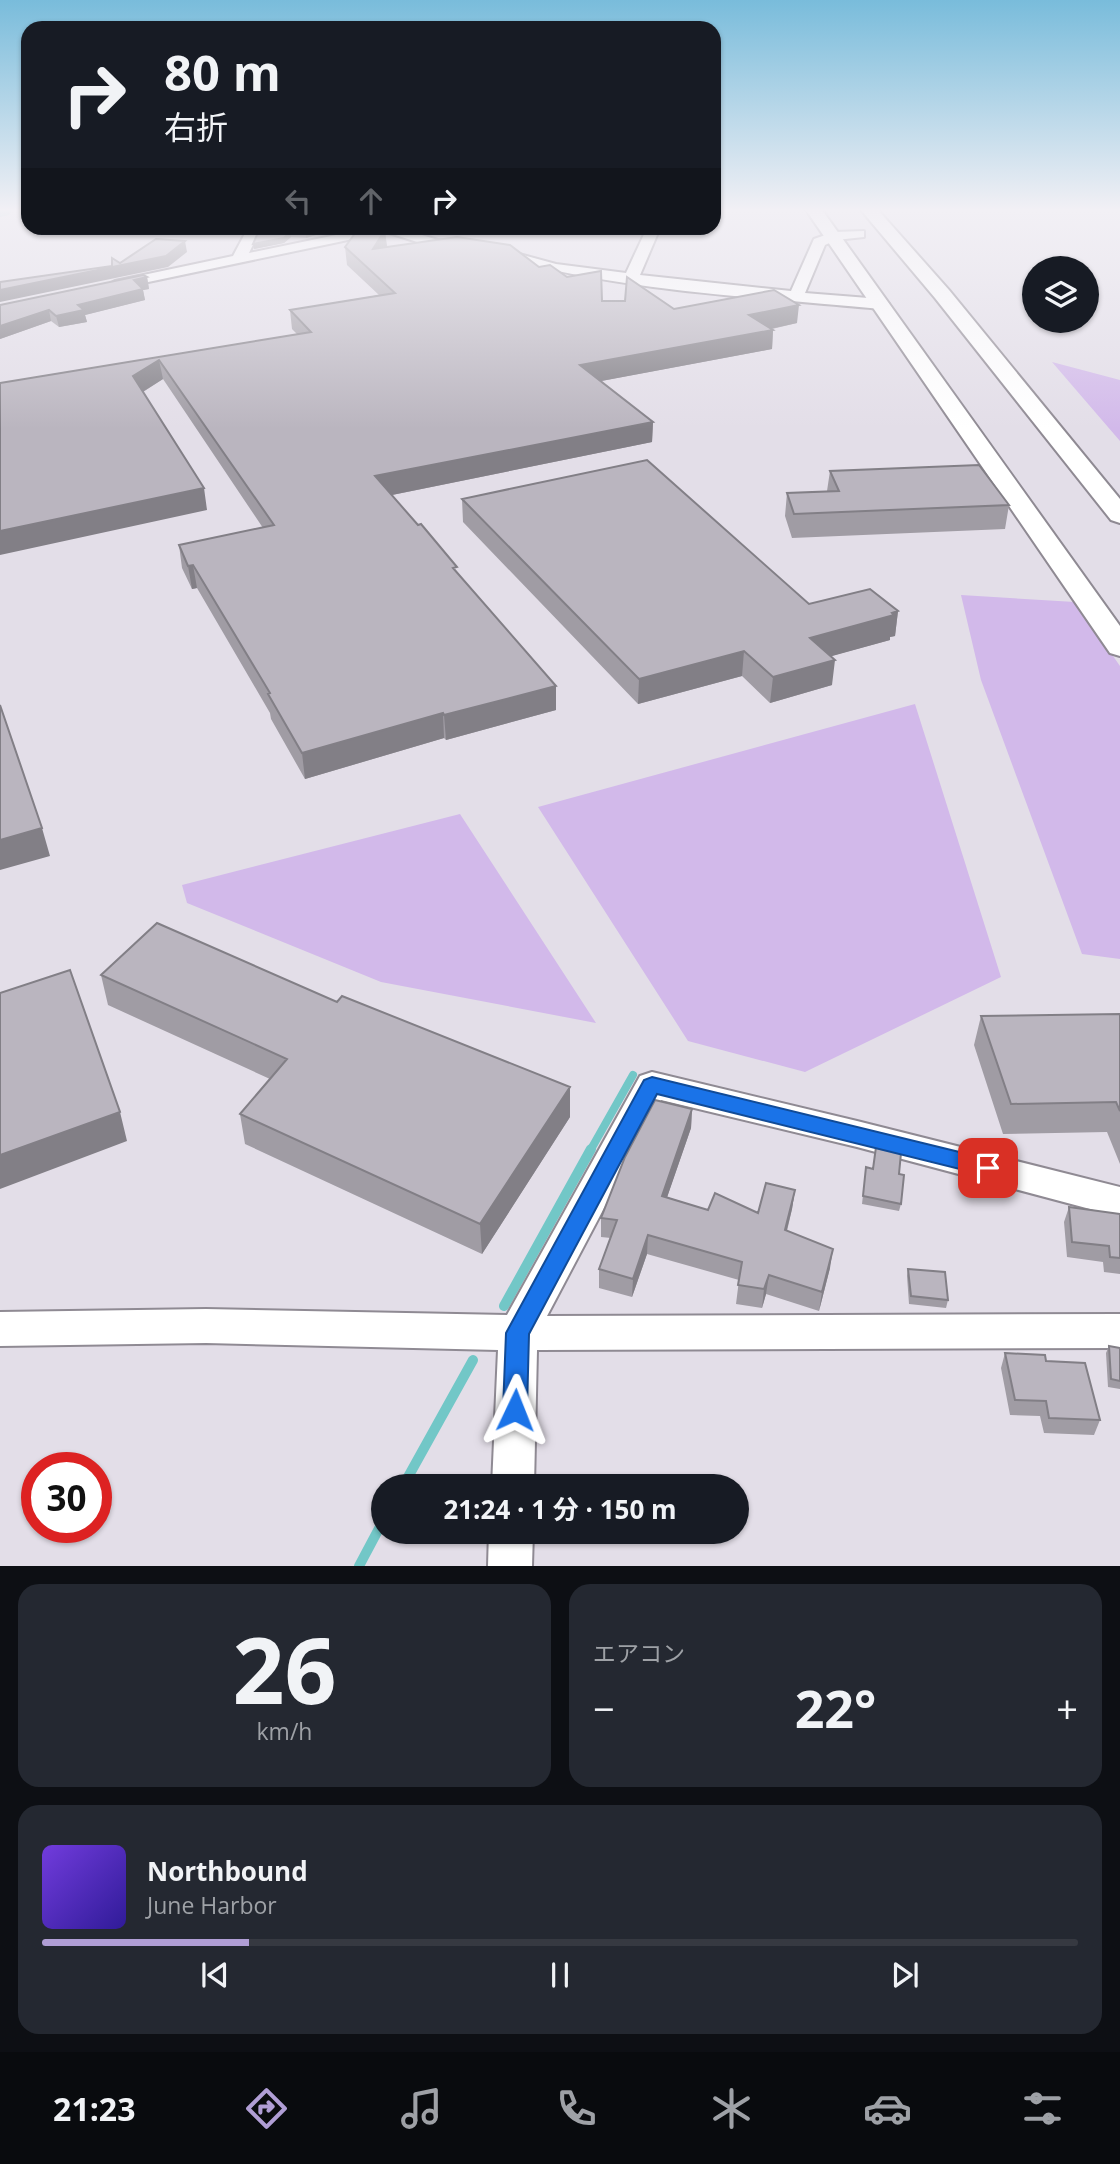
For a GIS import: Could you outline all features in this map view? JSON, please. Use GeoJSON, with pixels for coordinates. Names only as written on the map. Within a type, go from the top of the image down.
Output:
{"type":"FeatureCollection","features":[{"type":"Feature","properties":{"kind":"street"},"geometry":{"type":"LineString","coordinates":[[95,289],[122,283]]}},
{"type":"Feature","properties":{"kind":"street"},"geometry":{"type":"LineString","coordinates":[[675,283],[881,304]]}},
{"type":"Feature","properties":{"kind":"street"},"geometry":{"type":"LineString","coordinates":[[796,297],[802,283]]}},
{"type":"Feature","properties":{"kind":"street"},"geometry":{"type":"LineString","coordinates":[[867,283],[1120,647]]}},
{"type":"Feature","properties":{"kind":"street"},"geometry":{"type":"LineString","coordinates":[[933,283],[1120,515]]}},
{"type":"Feature","properties":{"kind":"street"},"geometry":{"type":"LineString","coordinates":[[513,1474],[518,1333],[652,1085],[857,1134],[1120,1202]]}},
{"type":"Feature","properties":{"kind":"street"},"geometry":{"type":"LineString","coordinates":[[0,1329],[206,1326],[518,1333],[1120,1331]]}},
{"type":"Feature","properties":{"kind":"street"},"geometry":{"type":"LineString","coordinates":[[510,1566],[511,1544]]}},
{"type":"Feature","properties":{"kind":"shaded area"},"geometry":{"type":"Polygon","coordinates":[[[1052,362],[1120,380],[1120,441],[1052,362]]]}},
{"type":"Feature","properties":{"kind":"shaded area"},"geometry":{"type":"Polygon","coordinates":[[[961,595],[1075,602],[1120,666],[1120,959],[1082,954],[981,680],[961,595]]]}},
{"type":"Feature","properties":{"kind":"shaded area"},"geometry":{"type":"Polygon","coordinates":[[[915,704],[1001,977],[805,1072],[688,1041],[538,807],[915,704]]]}},
{"type":"Feature","properties":{"kind":"shaded area"},"geometry":{"type":"Polygon","coordinates":[[[460,814],[596,1023],[381,982],[187,903],[182,885],[460,814]]]}},
{"type":"Feature","properties":{"kind":"building"},"geometry":{"type":"Polygon","coordinates":[[[0,283],[34,283],[0,290],[0,283]]]}},
{"type":"Feature","properties":{"kind":"building"},"geometry":{"type":"Polygon","coordinates":[[[104,283],[137,283],[143,289],[78,305],[84,310],[56,316],[49,310],[0,326],[0,305],[104,283]]]}},
{"type":"Feature","properties":{"kind":"building"},"geometry":{"type":"Polygon","coordinates":[[[384,283],[601,283],[602,301],[625,301],[626,283],[636,283],[674,309],[774,290],[799,305],[749,315],[773,330],[580,365],[653,422],[375,476],[418,525],[421,524],[457,567],[453,568],[556,686],[444,715],[443,713],[302,753],[268,694],[270,693],[193,565],[188,566],[179,545],[274,525],[159,360],[133,376],[204,488],[0,531],[0,383],[311,332],[290,310],[395,293],[384,283]]]}},
{"type":"Feature","properties":{"kind":"building"},"geometry":{"type":"Polygon","coordinates":[[[647,460],[809,604],[870,589],[898,611],[892,613],[894,615],[810,638],[835,660],[773,677],[744,651],[639,679],[462,499],[647,460]]]}},
{"type":"Feature","properties":{"kind":"building"},"geometry":{"type":"Polygon","coordinates":[[[979,465],[1009,505],[794,514],[787,493],[839,491],[830,471],[979,465]]]}},
{"type":"Feature","properties":{"kind":"building"},"geometry":{"type":"Polygon","coordinates":[[[0,705],[42,828],[0,840],[0,705]]]}},
{"type":"Feature","properties":{"kind":"building"},"geometry":{"type":"Polygon","coordinates":[[[157,923],[337,1002],[342,996],[570,1087],[480,1224],[240,1114],[287,1059],[101,975],[157,923]]]}},
{"type":"Feature","properties":{"kind":"building"},"geometry":{"type":"Polygon","coordinates":[[[70,970],[120,1112],[0,1155],[0,993],[70,970]]]}},
{"type":"Feature","properties":{"kind":"building"},"geometry":{"type":"Polygon","coordinates":[[[1120,1014],[1120,1111],[1116,1102],[1011,1104],[981,1016],[1120,1014]]]}},
{"type":"Feature","properties":{"kind":"building"},"geometry":{"type":"Polygon","coordinates":[[[655,1100],[692,1109],[662,1196],[708,1210],[715,1193],[758,1213],[766,1183],[795,1190],[785,1230],[833,1249],[822,1292],[769,1275],[764,1289],[738,1285],[742,1262],[648,1235],[633,1279],[599,1269],[617,1220],[601,1218],[625,1157],[655,1100]]]}},
{"type":"Feature","properties":{"kind":"building"},"geometry":{"type":"Polygon","coordinates":[[[876,1147],[901,1153],[899,1174],[904,1175],[901,1204],[863,1196],[866,1167],[873,1169],[876,1147]]]}},
{"type":"Feature","properties":{"kind":"building"},"geometry":{"type":"Polygon","coordinates":[[[1069,1207],[1120,1214],[1120,1258],[1110,1257],[1109,1246],[1072,1242],[1069,1207]]]}},
{"type":"Feature","properties":{"kind":"building"},"geometry":{"type":"Polygon","coordinates":[[[908,1269],[945,1272],[948,1300],[911,1296],[908,1269]]]}},
{"type":"Feature","properties":{"kind":"building"},"geometry":{"type":"Polygon","coordinates":[[[1109,1346],[1120,1348],[1120,1381],[1111,1379],[1109,1346]]]}},
{"type":"Feature","properties":{"kind":"building"},"geometry":{"type":"Polygon","coordinates":[[[1005,1353],[1045,1355],[1046,1361],[1085,1363],[1100,1420],[1049,1418],[1046,1401],[1015,1400],[1005,1353]]]}},
{"type":"Feature","properties":{"kind":"waterway"},"geometry":{"type":"LineString","coordinates":[[590,1151],[633,1075]]}},
{"type":"Feature","properties":{"kind":"waterway"},"geometry":{"type":"LineString","coordinates":[[504,1306],[591,1149]]}},
{"type":"Feature","properties":{"kind":"waterway"},"geometry":{"type":"LineString","coordinates":[[410,1474],[473,1360]]}},
{"type":"Feature","properties":{"kind":"waterway"},"geometry":{"type":"LineString","coordinates":[[359,1566],[371,1544]]}},
{"type":"Feature","properties":{"kind":"route"},"geometry":{"type":"LineString","coordinates":[[515,1410],[518,1333],[652,1085],[988,1168]]}}]}
